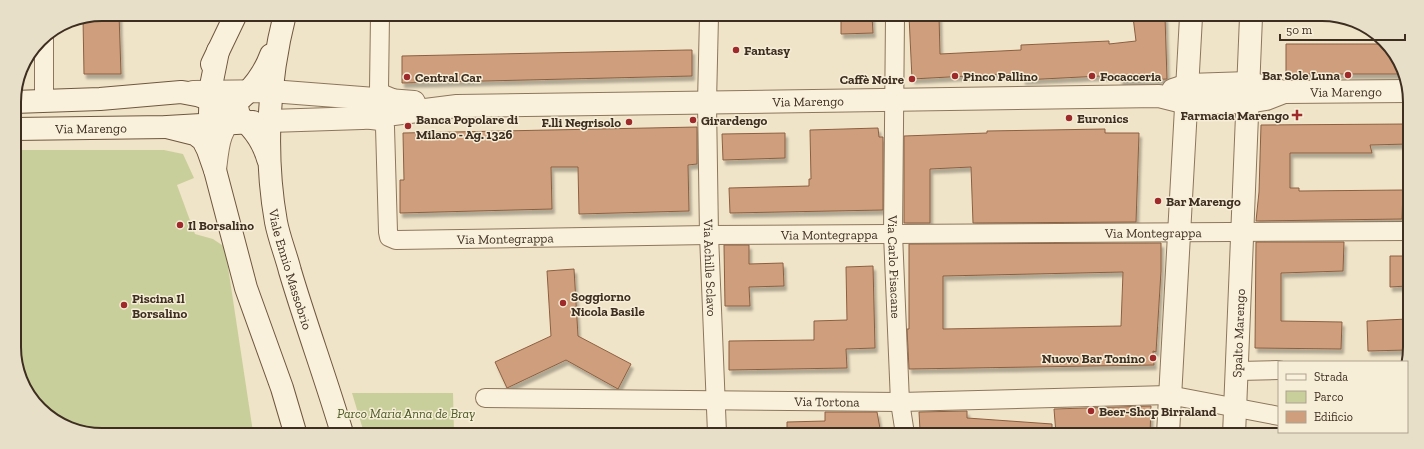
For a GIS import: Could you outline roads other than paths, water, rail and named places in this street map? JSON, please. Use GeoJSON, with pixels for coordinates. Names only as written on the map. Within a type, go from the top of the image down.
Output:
{"type":"FeatureCollection","features":[{"type":"Feature","properties":{"kind":"street"},"geometry":{"type":"LineString","coordinates":[[231,112],[215,66],[233,21]]}},
{"type":"Feature","properties":{"kind":"street"},"geometry":{"type":"LineString","coordinates":[[215,170],[231,112],[249,91],[266,67],[274,49],[283,21]]}},
{"type":"Feature","properties":{"kind":"street"},"geometry":{"type":"LineString","coordinates":[[271,94],[273,71],[284,21]]}},
{"type":"Feature","properties":{"kind":"street"},"geometry":{"type":"LineString","coordinates":[[284,21],[279,57],[282,77],[290,87],[311,94]]}},
{"type":"Feature","properties":{"kind":"street"},"geometry":{"type":"LineString","coordinates":[[380,21],[378,88],[382,94],[395,99]]}},
{"type":"Feature","properties":{"kind":"street","name":"Via Achille Sclavo"},"geometry":{"type":"LineString","coordinates":[[709,21],[707,103],[709,235],[717,428]]}},
{"type":"Feature","properties":{"kind":"street","name":"Via Carlo Pisacane"},"geometry":{"type":"LineString","coordinates":[[895,21],[893,234],[900,402],[904,428]]}},
{"type":"Feature","properties":{"kind":"street"},"geometry":{"type":"LineString","coordinates":[[1168,428],[1191,21]]}},
{"type":"Feature","properties":{"kind":"street","name":"Spalto Marengo"},"geometry":{"type":"LineString","coordinates":[[1235,428],[1244,232],[1251,21]]}},
{"type":"Feature","properties":{"kind":"street"},"geometry":{"type":"LineString","coordinates":[[44,46],[44,102]]}},
{"type":"Feature","properties":{"kind":"street"},"geometry":{"type":"LineString","coordinates":[[21,102],[128,97],[181,92],[192,88],[198,83],[218,56]]}},
{"type":"Feature","properties":{"kind":"street","name":"Via Marengo"},"geometry":{"type":"LineString","coordinates":[[249,91],[271,94],[311,94],[395,99],[457,106]]}},
{"type":"Feature","properties":{"kind":"street","name":"Via Marengo"},"geometry":{"type":"LineString","coordinates":[[231,112],[309,120],[362,118],[457,106],[1159,96],[1248,93],[1266,99],[1284,92],[1402,91]]}},
{"type":"Feature","properties":{"kind":"street"},"geometry":{"type":"LineString","coordinates":[[181,92],[231,112],[263,144],[270,166]]}},
{"type":"Feature","properties":{"kind":"street"},"geometry":{"type":"LineString","coordinates":[[231,112],[271,94]]}},
{"type":"Feature","properties":{"kind":"street"},"geometry":{"type":"LineString","coordinates":[[167,127],[231,112],[271,94]]}},
{"type":"Feature","properties":{"kind":"street","name":"Via Montegrappa"},"geometry":{"type":"LineString","coordinates":[[362,118],[380,121],[385,127],[388,232],[389,238],[393,240],[709,235],[1403,231]]}},
{"type":"Feature","properties":{"kind":"street","name":"Viale Ennio Massobrio"},"geometry":{"type":"LineString","coordinates":[[309,120],[295,124],[277,137],[272,146],[270,166],[276,222],[299,302],[341,428]]}},
{"type":"Feature","properties":{"kind":"street"},"geometry":{"type":"LineString","coordinates":[[167,127],[187,131],[200,138],[208,150],[215,170],[246,288],[282,388],[294,428]]}},
{"type":"Feature","properties":{"kind":"street","name":"Via Marengo"},"geometry":{"type":"LineString","coordinates":[[21,128],[167,127]]}},
{"type":"Feature","properties":{"kind":"street"},"geometry":{"type":"LineString","coordinates":[[1238,371],[1278,370]]}},
{"type":"Feature","properties":{"kind":"street","name":"Via Tortona"},"geometry":{"type":"LineString","coordinates":[[485,398],[900,402],[1169,395],[1236,409]]}},
{"type":"Feature","properties":{"kind":"street"},"geometry":{"type":"LineString","coordinates":[[1236,409],[1278,416]]}},
{"type":"Feature","properties":{"kind":"place","name":"Fantasy"},"geometry":{"type":"Point","coordinates":[736,50]}},
{"type":"Feature","properties":{"kind":"place","name":"Bar Sole Luna"},"geometry":{"type":"Point","coordinates":[1348,75]}},
{"type":"Feature","properties":{"kind":"place","name":"Pinco Pallino"},"geometry":{"type":"Point","coordinates":[955,76]}},
{"type":"Feature","properties":{"kind":"place","name":"Focacceria"},"geometry":{"type":"Point","coordinates":[1092,76]}},
{"type":"Feature","properties":{"kind":"place","name":"Central Car"},"geometry":{"type":"Point","coordinates":[407,77]}},
{"type":"Feature","properties":{"kind":"place","name":"Caffè Noire"},"geometry":{"type":"Point","coordinates":[912,79]}},
{"type":"Feature","properties":{"kind":"place","name":"Farmacia Marengo"},"geometry":{"type":"Point","coordinates":[1297,115]}},
{"type":"Feature","properties":{"kind":"place","name":"Euronics"},"geometry":{"type":"Point","coordinates":[1069,118]}},
{"type":"Feature","properties":{"kind":"place","name":"Girardengo"},"geometry":{"type":"Point","coordinates":[693,120]}},
{"type":"Feature","properties":{"kind":"place","name":"F.lli Negrisolo"},"geometry":{"type":"Point","coordinates":[629,122]}},
{"type":"Feature","properties":{"kind":"place","name":"Banca Popolare di Milano - Ag. 1326"},"geometry":{"type":"Point","coordinates":[408,126]}},
{"type":"Feature","properties":{"kind":"place","name":"Bar Marengo"},"geometry":{"type":"Point","coordinates":[1158,201]}},
{"type":"Feature","properties":{"kind":"place","name":"Il Borsalino"},"geometry":{"type":"Point","coordinates":[180,225]}},
{"type":"Feature","properties":{"kind":"place","name":"Soggiorno Nicola Basile"},"geometry":{"type":"Point","coordinates":[563,303]}},
{"type":"Feature","properties":{"kind":"place","name":"Piscina Il Borsalino"},"geometry":{"type":"Point","coordinates":[124,305]}},
{"type":"Feature","properties":{"kind":"place","name":"Nuovo Bar Tonino"},"geometry":{"type":"Point","coordinates":[1153,358]}},
{"type":"Feature","properties":{"kind":"place","name":"Beer-Shop Birraland"},"geometry":{"type":"Point","coordinates":[1091,411]}},
{"type":"Feature","properties":{"kind":"park label","name":"Parco Maria Anna de Bray"},"geometry":{"type":"Point","coordinates":[406,413]}}]}
